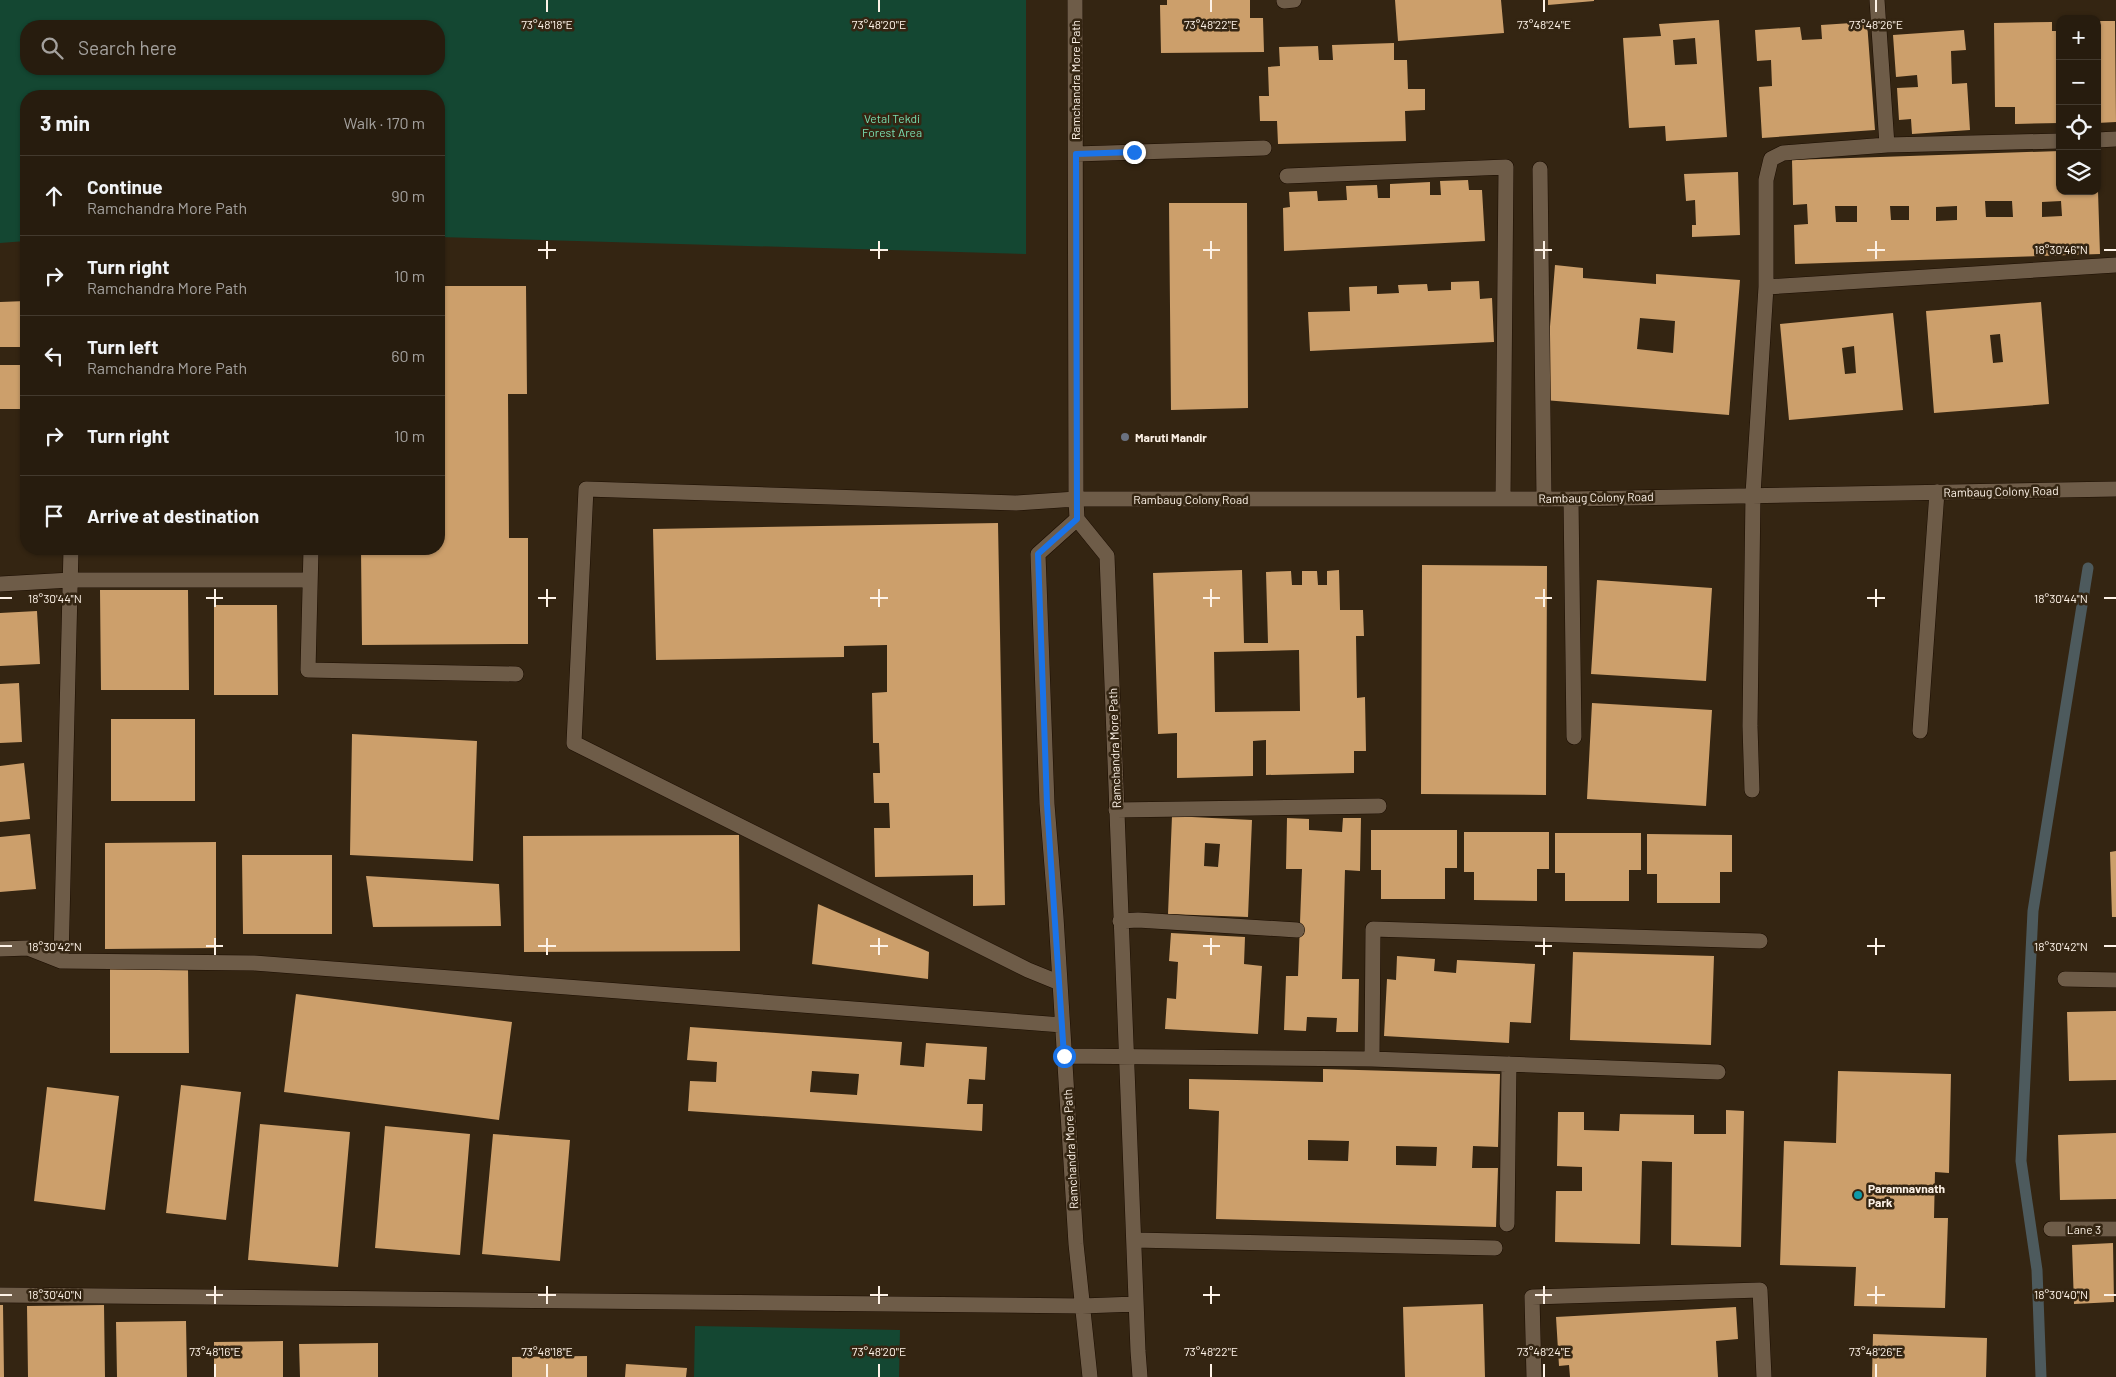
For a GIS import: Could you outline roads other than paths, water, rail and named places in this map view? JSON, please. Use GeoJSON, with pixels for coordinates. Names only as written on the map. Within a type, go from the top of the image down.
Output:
{"type":"FeatureCollection","features":[{"type":"Feature","properties":{"kind":"street","name":"Ramchandra More Path"},"geometry":{"type":"LineString","coordinates":[[1075,0],[1076,499],[1077,519],[1107,556],[1120,921],[1140,1377]]}},
{"type":"Feature","properties":{"kind":"street"},"geometry":{"type":"LineString","coordinates":[[1877,0],[1887,145]]}},
{"type":"Feature","properties":{"kind":"street"},"geometry":{"type":"LineString","coordinates":[[2101,140],[2116,139]]}},
{"type":"Feature","properties":{"kind":"street"},"geometry":{"type":"LineString","coordinates":[[1752,790],[1750,726],[1753,494],[1766,287],[1766,180],[1771,159],[1782,153],[1887,145],[2056,140]]}},
{"type":"Feature","properties":{"kind":"street"},"geometry":{"type":"LineString","coordinates":[[1076,154],[1264,148]]}},
{"type":"Feature","properties":{"kind":"street"},"geometry":{"type":"LineString","coordinates":[[1287,176],[1506,167],[1503,499]]}},
{"type":"Feature","properties":{"kind":"street"},"geometry":{"type":"LineString","coordinates":[[1540,169],[1544,498]]}},
{"type":"Feature","properties":{"kind":"street"},"geometry":{"type":"LineString","coordinates":[[1766,287],[2116,265]]}},
{"type":"Feature","properties":{"kind":"street","name":"Rambaug Colony Road"},"geometry":{"type":"LineString","coordinates":[[1060,983],[1028,970],[574,743],[586,489],[1016,503],[1076,499],[1571,499],[1753,494],[2116,489]]}},
{"type":"Feature","properties":{"kind":"street"},"geometry":{"type":"LineString","coordinates":[[1920,731],[1937,492]]}},
{"type":"Feature","properties":{"kind":"street"},"geometry":{"type":"LineString","coordinates":[[1571,499],[1574,737]]}},
{"type":"Feature","properties":{"kind":"street","name":"Ramchandra More Path"},"geometry":{"type":"LineString","coordinates":[[1077,519],[1038,554],[1047,804],[1076,1244],[1090,1377]]}},
{"type":"Feature","properties":{"kind":"street"},"geometry":{"type":"LineString","coordinates":[[61,961],[71,555]]}},
{"type":"Feature","properties":{"kind":"street"},"geometry":{"type":"LineString","coordinates":[[311,555],[308,670],[516,674]]}},
{"type":"Feature","properties":{"kind":"street"},"geometry":{"type":"LineString","coordinates":[[0,584],[71,580],[310,580]]}},
{"type":"Feature","properties":{"kind":"street"},"geometry":{"type":"LineString","coordinates":[[1116,810],[1379,806]]}},
{"type":"Feature","properties":{"kind":"street"},"geometry":{"type":"LineString","coordinates":[[1120,921],[1138,920],[1298,930]]}},
{"type":"Feature","properties":{"kind":"street"},"geometry":{"type":"LineString","coordinates":[[1372,1059],[1374,929],[1760,941]]}},
{"type":"Feature","properties":{"kind":"street"},"geometry":{"type":"LineString","coordinates":[[0,949],[28,948],[61,961],[254,963],[1062,1025]]}},
{"type":"Feature","properties":{"kind":"street"},"geometry":{"type":"LineString","coordinates":[[2066,979],[2116,980]]}},
{"type":"Feature","properties":{"kind":"street"},"geometry":{"type":"LineString","coordinates":[[1064,1056],[1126,1055],[1372,1059],[1718,1072]]}},
{"type":"Feature","properties":{"kind":"street"},"geometry":{"type":"LineString","coordinates":[[1507,1224],[1509,1064]]}},
{"type":"Feature","properties":{"kind":"street","name":"Lane 3"},"geometry":{"type":"LineString","coordinates":[[2051,1229],[2116,1229]]}},
{"type":"Feature","properties":{"kind":"street"},"geometry":{"type":"LineString","coordinates":[[1134,1240],[1496,1248]]}},
{"type":"Feature","properties":{"kind":"street"},"geometry":{"type":"LineString","coordinates":[[1534,1377],[1532,1297],[1760,1290],[1764,1377]]}},
{"type":"Feature","properties":{"kind":"street"},"geometry":{"type":"LineString","coordinates":[[0,1295],[1082,1306],[1136,1304]]}},
{"type":"Feature","properties":{"kind":"waterway"},"geometry":{"type":"LineString","coordinates":[[2041,1377],[2037,1270],[2021,1161],[2033,911],[2088,568]]}},
{"type":"Feature","properties":{"kind":"place","name":"Maruti Mandir"},"geometry":{"type":"Point","coordinates":[1125,437]}},
{"type":"Feature","properties":{"kind":"place","name":"Paramnavnath Park"},"geometry":{"type":"Point","coordinates":[1858,1195]}},
{"type":"Feature","properties":{"kind":"park label","name":"Vetal Tekdi Forest Area"},"geometry":{"type":"Point","coordinates":[892,125]}}]}
